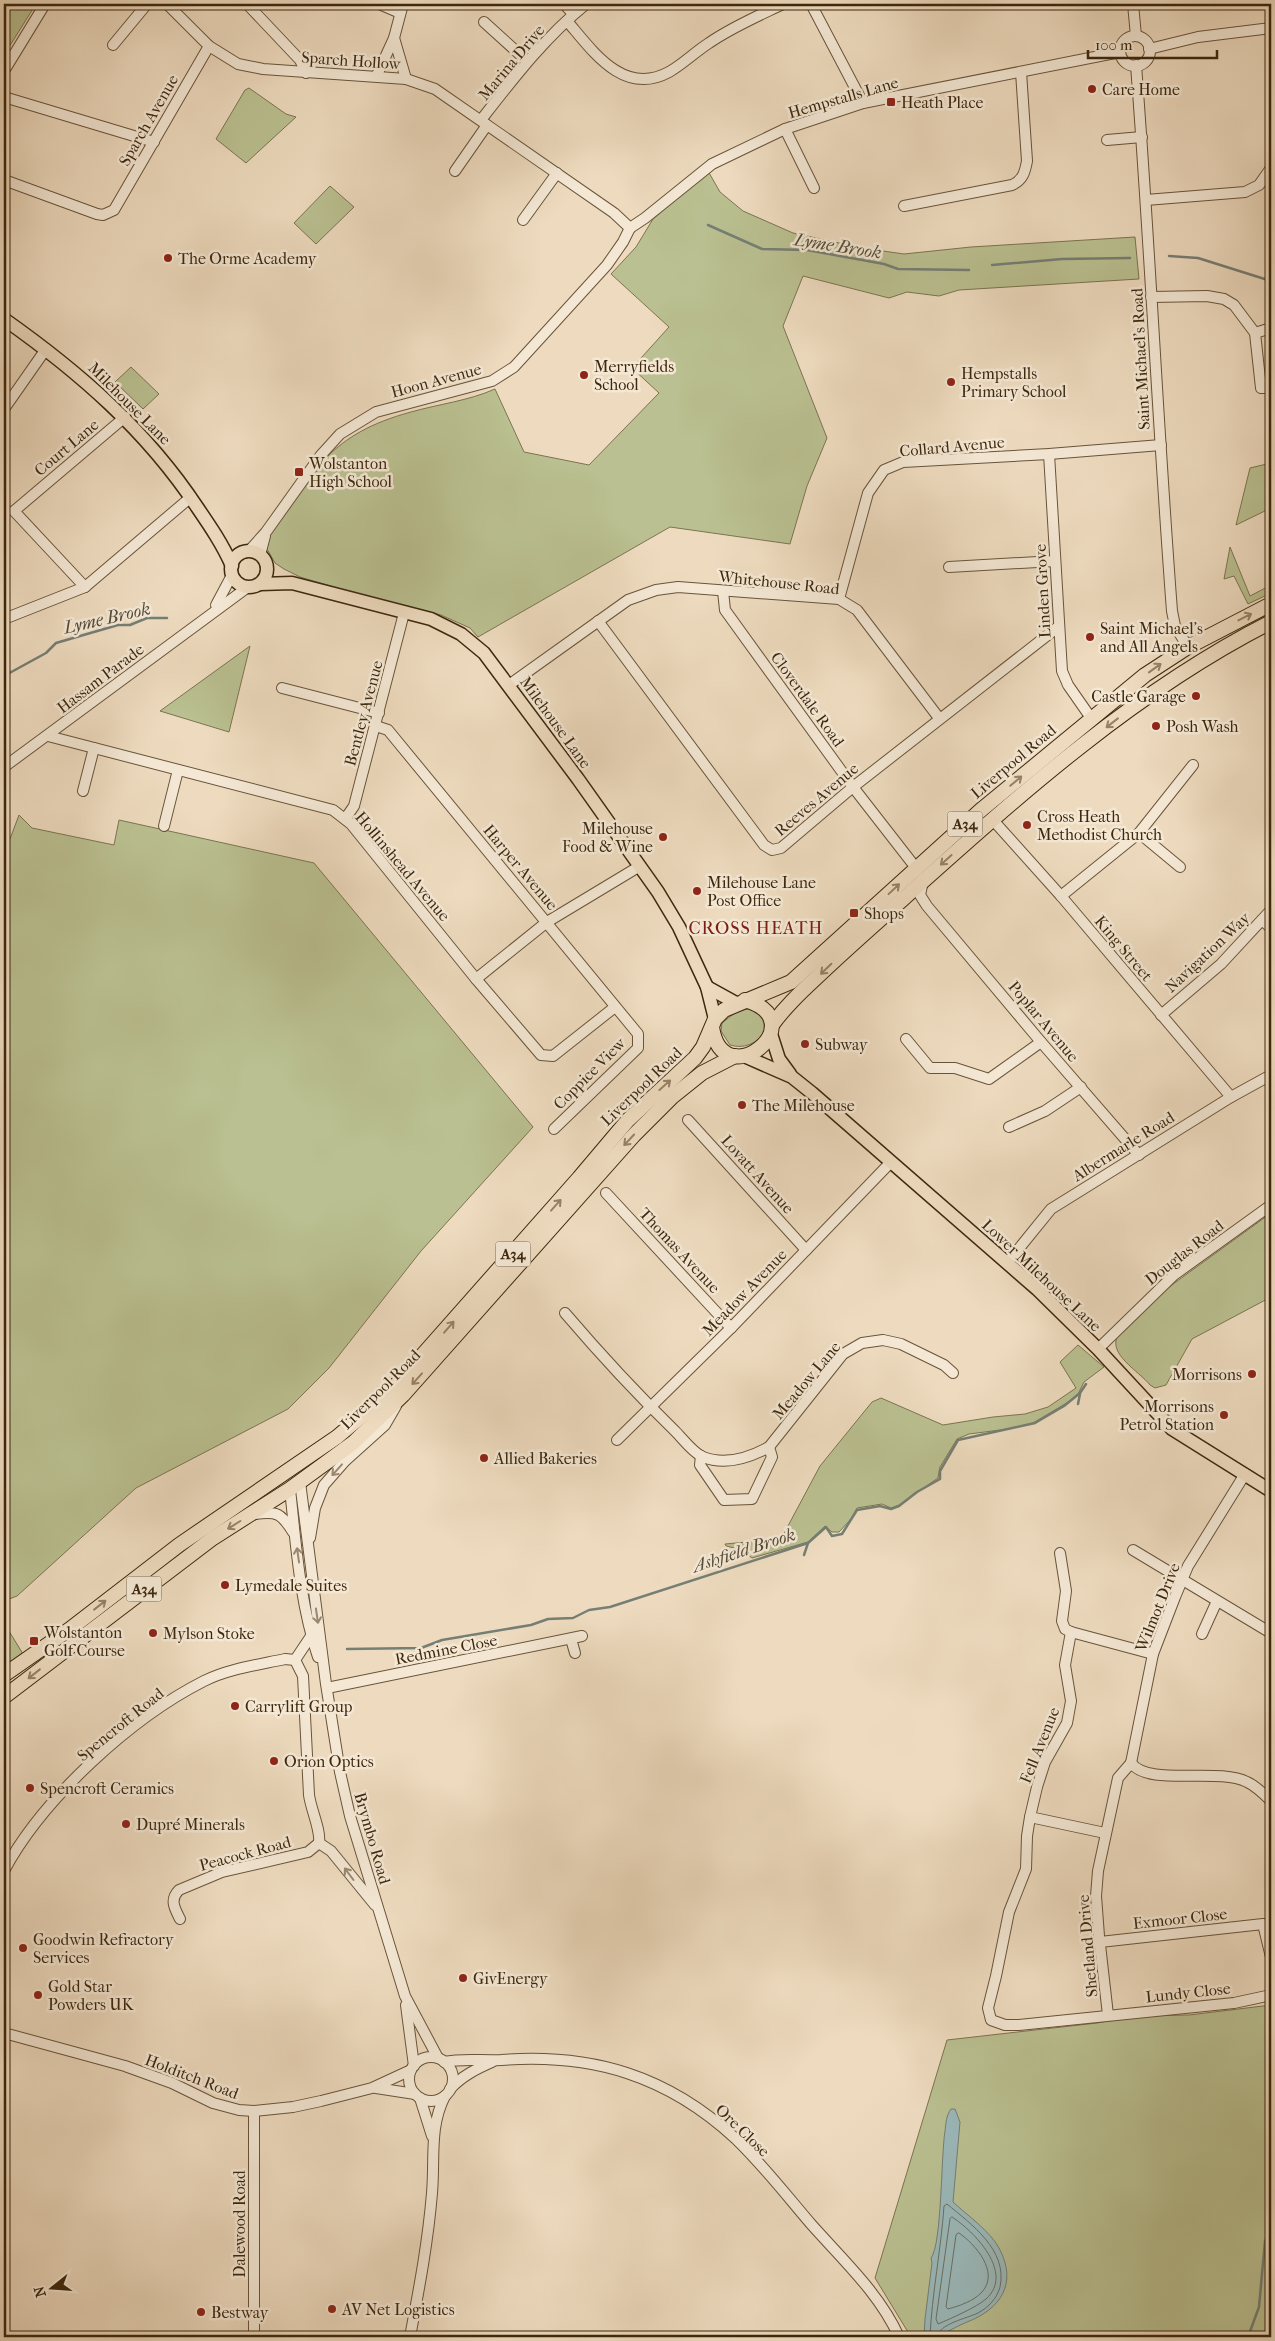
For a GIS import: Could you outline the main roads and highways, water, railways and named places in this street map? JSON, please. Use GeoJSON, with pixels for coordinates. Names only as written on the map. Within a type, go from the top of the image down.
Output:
{"type":"FeatureCollection","features":[{"type":"Feature","properties":{"kind":"highway","name":"Liverpool Road"},"geometry":{"type":"LineString","coordinates":[[771,1030],[786,1007],[992,819],[1144,698],[1190,657],[1271,604]]}},
{"type":"Feature","properties":{"kind":"highway","name":"A34"},"geometry":{"type":"LineString","coordinates":[[1190,657],[1244,629],[1271,622]]}},
{"type":"Feature","properties":{"kind":"highway","name":"Liverpool Road"},"geometry":{"type":"LineString","coordinates":[[740,1002],[791,982],[916,868],[1091,718],[1145,675],[1190,657]]}},
{"type":"Feature","properties":{"kind":"highway"},"geometry":{"type":"LineString","coordinates":[[740,1002],[760,1006],[767,1012],[771,1030],[767,1043],[761,1048],[740,1056],[723,1049],[718,1044],[714,1023],[724,1010],[740,1002]]}},
{"type":"Feature","properties":{"kind":"highway","name":"Liverpool Road"},"geometry":{"type":"LineString","coordinates":[[4,1675],[70,1629],[179,1545],[293,1469],[389,1394],[580,1178],[628,1120],[695,1058],[714,1023]]}},
{"type":"Feature","properties":{"kind":"highway","name":"Liverpool Road"},"geometry":{"type":"LineString","coordinates":[[4,1697],[214,1538],[295,1486],[368,1430],[403,1395],[634,1135],[672,1097],[702,1073],[740,1056]]}},
{"type":"Feature","properties":{"kind":"highway"},"geometry":{"type":"LineString","coordinates":[[293,1469],[295,1486]]}},
{"type":"Feature","properties":{"kind":"main road","name":"Milehouse Lane"},"geometry":{"type":"LineString","coordinates":[[4,319],[79,375],[125,417],[157,450],[212,529],[232,571]]}},
{"type":"Feature","properties":{"kind":"main road","name":"Milehouse Lane"},"geometry":{"type":"LineString","coordinates":[[212,529],[254,556],[273,572],[292,584]]}},
{"type":"Feature","properties":{"kind":"main road"},"geometry":{"type":"LineString","coordinates":[[254,556],[266,576],[254,585],[238,584],[232,571],[237,557],[254,556]]}},
{"type":"Feature","properties":{"kind":"main road","name":"Milehouse Lane"},"geometry":{"type":"LineString","coordinates":[[254,585],[292,584],[432,619],[461,634],[484,652],[640,866],[679,927],[707,988],[714,1023]]}},
{"type":"Feature","properties":{"kind":"main road"},"geometry":{"type":"LineString","coordinates":[[707,988],[740,1002]]}},
{"type":"Feature","properties":{"kind":"main road","name":"Lower Milehouse Lane"},"geometry":{"type":"LineString","coordinates":[[771,1030],[779,1059],[792,1078],[1008,1262],[1098,1349],[1172,1429],[1271,1492]]}},
{"type":"Feature","properties":{"kind":"main road","name":"Lower Milehouse Lane"},"geometry":{"type":"LineString","coordinates":[[740,1056],[792,1078]]}},
{"type":"Feature","properties":{"kind":"water"},"geometry":{"type":"Polygon","coordinates":[[[951,2109],[955,2109],[960,2122],[953,2202],[995,2241],[1004,2261],[1007,2273],[1006,2283],[1003,2293],[997,2302],[979,2317],[941,2334],[924,2337],[931,2258],[935,2250],[939,2218],[946,2125],[951,2109]]]}},
{"type":"Feature","properties":{"kind":"waterway","name":"Lyme Brook"},"geometry":{"type":"LineString","coordinates":[[708,225],[762,249],[807,250],[884,264],[898,269],[969,270]]}},
{"type":"Feature","properties":{"kind":"waterway"},"geometry":{"type":"LineString","coordinates":[[1169,256],[1198,258],[1271,281]]}},
{"type":"Feature","properties":{"kind":"waterway","name":"Lyme Brook"},"geometry":{"type":"LineString","coordinates":[[992,265],[1062,259],[1130,258]]}},
{"type":"Feature","properties":{"kind":"waterway","name":"Lyme Brook"},"geometry":{"type":"LineString","coordinates":[[4,676],[46,653],[56,643],[118,625],[130,625],[147,618],[167,618]]}},
{"type":"Feature","properties":{"kind":"waterway","name":"Ashfield Brook"},"geometry":{"type":"LineString","coordinates":[[347,1649],[421,1648],[442,1640],[531,1625],[548,1619],[573,1618],[589,1610],[610,1607],[808,1543],[826,1527],[832,1536],[842,1534],[857,1510],[880,1506],[891,1509],[899,1506],[917,1492],[940,1479],[940,1471],[958,1440],[1035,1423],[1064,1406],[1080,1393],[1086,1384]]}},
{"type":"Feature","properties":{"kind":"waterway","name":"Lyme Brook"},"geometry":{"type":"LineString","coordinates":[[1078,1404],[1080,1394]]}},
{"type":"Feature","properties":{"kind":"waterway"},"geometry":{"type":"LineString","coordinates":[[804,1555],[808,1543]]}},
{"type":"Feature","properties":{"kind":"waterway"},"geometry":{"type":"LineString","coordinates":[[1248,2337],[1259,2307],[1265,2241],[1271,2228]]}},
{"type":"Feature","properties":{"kind":"place","name":"Care Home"},"geometry":{"type":"Point","coordinates":[1092,89]}},
{"type":"Feature","properties":{"kind":"place","name":"Heath Place"},"geometry":{"type":"Point","coordinates":[891,102]}},
{"type":"Feature","properties":{"kind":"place","name":"The Orme Academy"},"geometry":{"type":"Point","coordinates":[168,258]}},
{"type":"Feature","properties":{"kind":"place","name":"Merryfields School"},"geometry":{"type":"Point","coordinates":[584,375]}},
{"type":"Feature","properties":{"kind":"place","name":"Hempstalls Primary School"},"geometry":{"type":"Point","coordinates":[951,382]}},
{"type":"Feature","properties":{"kind":"place","name":"Wolstanton High School"},"geometry":{"type":"Point","coordinates":[299,472]}},
{"type":"Feature","properties":{"kind":"place","name":"Saint Michael's and All Angels"},"geometry":{"type":"Point","coordinates":[1090,637]}},
{"type":"Feature","properties":{"kind":"place","name":"Castle Garage"},"geometry":{"type":"Point","coordinates":[1196,696]}},
{"type":"Feature","properties":{"kind":"place","name":"Posh Wash"},"geometry":{"type":"Point","coordinates":[1156,726]}},
{"type":"Feature","properties":{"kind":"place","name":"Cross Heath Methodist Church"},"geometry":{"type":"Point","coordinates":[1027,825]}},
{"type":"Feature","properties":{"kind":"place","name":"Milehouse Food & Wine"},"geometry":{"type":"Point","coordinates":[663,837]}},
{"type":"Feature","properties":{"kind":"place","name":"Milehouse Lane Post Office"},"geometry":{"type":"Point","coordinates":[697,891]}},
{"type":"Feature","properties":{"kind":"place","name":"Shops"},"geometry":{"type":"Point","coordinates":[854,913]}},
{"type":"Feature","properties":{"kind":"place","name":"Subway"},"geometry":{"type":"Point","coordinates":[805,1044]}},
{"type":"Feature","properties":{"kind":"place","name":"The Milehouse"},"geometry":{"type":"Point","coordinates":[742,1105]}},
{"type":"Feature","properties":{"kind":"place","name":"Morrisons"},"geometry":{"type":"Point","coordinates":[1252,1374]}},
{"type":"Feature","properties":{"kind":"place","name":"Morrisons Petrol Station"},"geometry":{"type":"Point","coordinates":[1224,1415]}},
{"type":"Feature","properties":{"kind":"place","name":"Allied Bakeries"},"geometry":{"type":"Point","coordinates":[484,1458]}},
{"type":"Feature","properties":{"kind":"place","name":"Lymedale Suites"},"geometry":{"type":"Point","coordinates":[225,1585]}},
{"type":"Feature","properties":{"kind":"place","name":"Mylson Stoke"},"geometry":{"type":"Point","coordinates":[153,1633]}},
{"type":"Feature","properties":{"kind":"place","name":"Wolstanton Golf Course"},"geometry":{"type":"Point","coordinates":[34,1641]}},
{"type":"Feature","properties":{"kind":"place","name":"Carrylift Group"},"geometry":{"type":"Point","coordinates":[235,1706]}},
{"type":"Feature","properties":{"kind":"place","name":"Orion Optics"},"geometry":{"type":"Point","coordinates":[274,1761]}},
{"type":"Feature","properties":{"kind":"place","name":"Spencroft Ceramics"},"geometry":{"type":"Point","coordinates":[30,1788]}},
{"type":"Feature","properties":{"kind":"place","name":"Dupré Minerals"},"geometry":{"type":"Point","coordinates":[126,1824]}},
{"type":"Feature","properties":{"kind":"place","name":"Goodwin Refractory Services"},"geometry":{"type":"Point","coordinates":[23,1948]}},
{"type":"Feature","properties":{"kind":"place","name":"GivEnergy"},"geometry":{"type":"Point","coordinates":[463,1978]}},
{"type":"Feature","properties":{"kind":"place","name":"Gold Star Powders UK"},"geometry":{"type":"Point","coordinates":[38,1995]}},
{"type":"Feature","properties":{"kind":"place","name":"AV Net Logistics"},"geometry":{"type":"Point","coordinates":[332,2309]}},
{"type":"Feature","properties":{"kind":"place","name":"Bestway"},"geometry":{"type":"Point","coordinates":[201,2312]}},
{"type":"Feature","properties":{"kind":"district","name":"CROSS HEATH"},"geometry":{"type":"Point","coordinates":[756,928]}}]}
